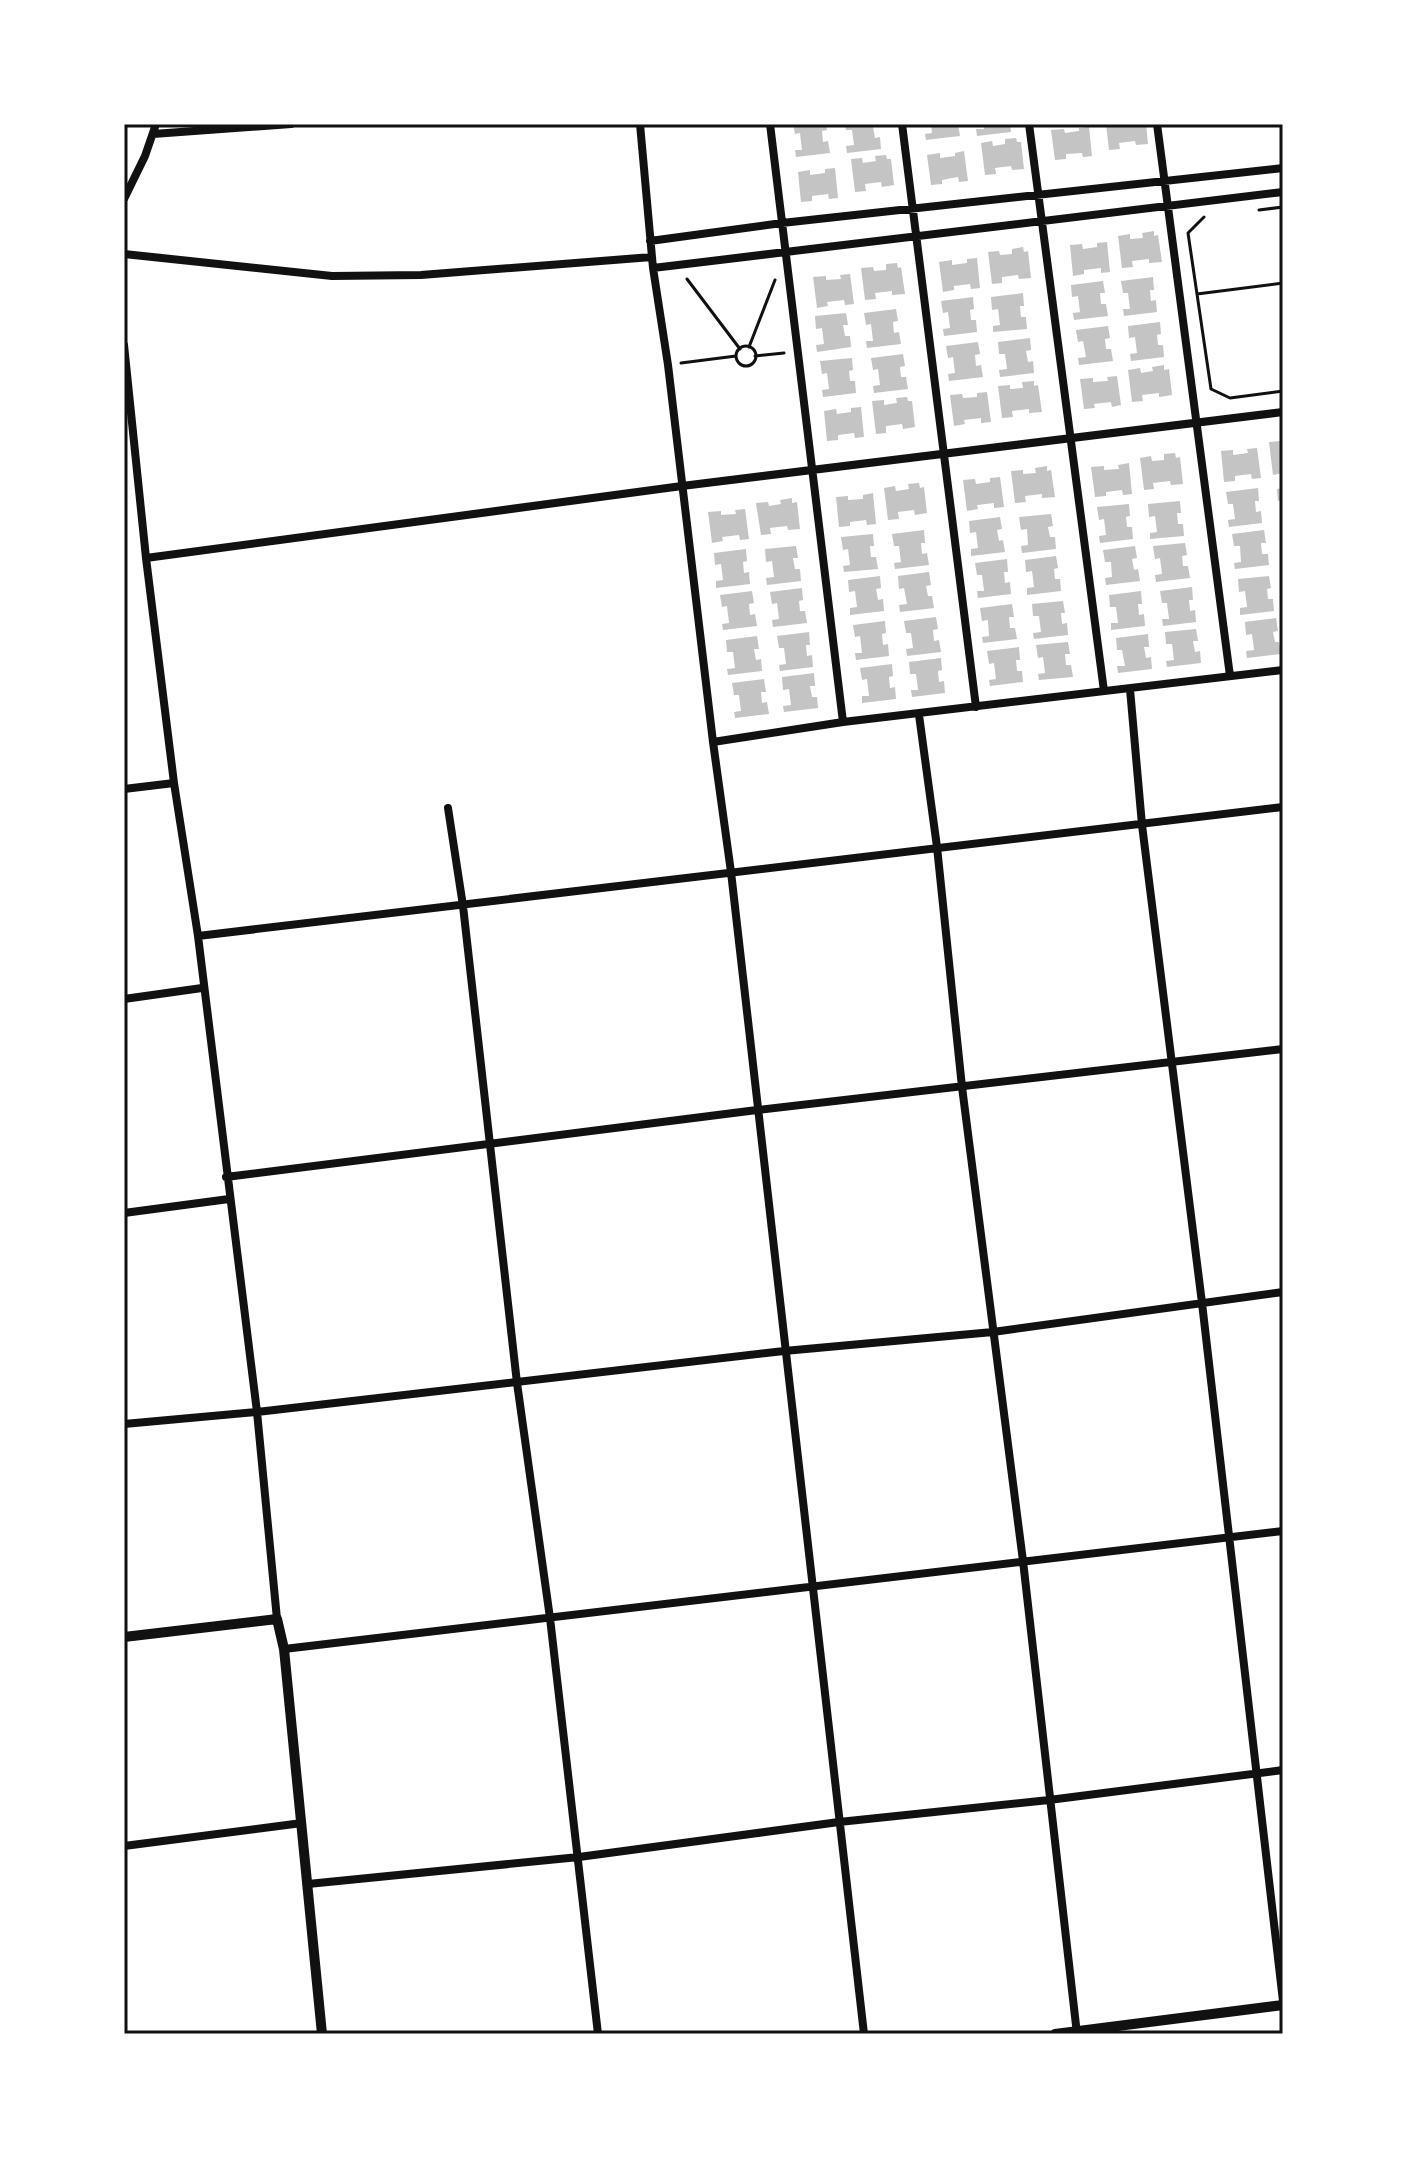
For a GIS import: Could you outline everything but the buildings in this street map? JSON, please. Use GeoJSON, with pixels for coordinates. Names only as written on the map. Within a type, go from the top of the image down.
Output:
{"type":"FeatureCollection","features":[{"type":"Feature","properties":{"kind":"street"},"geometry":{"type":"LineString","coordinates":[[124,199],[156,124]]}},
{"type":"Feature","properties":{"kind":"street"},"geometry":{"type":"LineString","coordinates":[[153,134],[291,124]]}},
{"type":"Feature","properties":{"kind":"street"},"geometry":{"type":"LineString","coordinates":[[640,124],[653,268],[668,365],[731,872],[864,2034]]}},
{"type":"Feature","properties":{"kind":"street"},"geometry":{"type":"LineString","coordinates":[[770,124],[843,722]]}},
{"type":"Feature","properties":{"kind":"street"},"geometry":{"type":"LineString","coordinates":[[902,124],[976,707]]}},
{"type":"Feature","properties":{"kind":"street"},"geometry":{"type":"LineString","coordinates":[[1029,124],[1104,691]]}},
{"type":"Feature","properties":{"kind":"street"},"geometry":{"type":"LineString","coordinates":[[1157,124],[1230,676]]}},
{"type":"Feature","properties":{"kind":"street"},"geometry":{"type":"LineString","coordinates":[[650,241],[782,223],[1283,168]]}},
{"type":"Feature","properties":{"kind":"street"},"geometry":{"type":"LineString","coordinates":[[653,268],[1283,192]]}},
{"type":"Feature","properties":{"kind":"street"},"geometry":{"type":"LineString","coordinates":[[124,254],[332,276],[421,275],[652,257]]}},
{"type":"Feature","properties":{"kind":"street"},"geometry":{"type":"LineString","coordinates":[[124,345],[174,783],[198,936],[202,988],[257,1412],[322,2034]]}},
{"type":"Feature","properties":{"kind":"street"},"geometry":{"type":"LineString","coordinates":[[146,558],[682,486],[1283,412]]}},
{"type":"Feature","properties":{"kind":"street"},"geometry":{"type":"LineString","coordinates":[[713,742],[843,722],[1283,670]]}},
{"type":"Feature","properties":{"kind":"street"},"geometry":{"type":"LineString","coordinates":[[1055,2034],[1283,2003],[1202,1303],[1142,825],[1130,689]]}},
{"type":"Feature","properties":{"kind":"street"},"geometry":{"type":"LineString","coordinates":[[919,715],[937,847],[962,1087],[1023,1561],[1076,2033]]}},
{"type":"Feature","properties":{"kind":"street"},"geometry":{"type":"LineString","coordinates":[[124,789],[174,783]]}},
{"type":"Feature","properties":{"kind":"street"},"geometry":{"type":"LineString","coordinates":[[198,936],[1283,807]]}},
{"type":"Feature","properties":{"kind":"street"},"geometry":{"type":"LineString","coordinates":[[448,808],[463,906],[517,1383],[550,1618],[598,2034]]}},
{"type":"Feature","properties":{"kind":"street"},"geometry":{"type":"LineString","coordinates":[[124,999],[202,988]]}},
{"type":"Feature","properties":{"kind":"street"},"geometry":{"type":"LineString","coordinates":[[226,1177],[490,1142],[1283,1049]]}},
{"type":"Feature","properties":{"kind":"street"},"geometry":{"type":"LineString","coordinates":[[124,1213],[229,1199]]}},
{"type":"Feature","properties":{"kind":"street"},"geometry":{"type":"LineString","coordinates":[[124,1424],[257,1412],[784,1351],[993,1332],[1283,1292]]}},
{"type":"Feature","properties":{"kind":"street"},"geometry":{"type":"LineString","coordinates":[[284,1649],[1283,1531]]}},
{"type":"Feature","properties":{"kind":"street"},"geometry":{"type":"LineString","coordinates":[[124,1637],[277,1619]]}},
{"type":"Feature","properties":{"kind":"street"},"geometry":{"type":"LineString","coordinates":[[308,1884],[579,1857],[839,1822],[1049,1800],[1283,1770]]}},
{"type":"Feature","properties":{"kind":"street"},"geometry":{"type":"LineString","coordinates":[[124,1846],[302,1823]]}},
{"type":"Feature","properties":{"kind":"path"},"geometry":{"type":"LineString","coordinates":[[1256,210],[1283,207]]}},
{"type":"Feature","properties":{"kind":"path"},"geometry":{"type":"LineString","coordinates":[[1217,215],[1203,217],[1188,233],[1211,389],[1230,398],[1283,391]]}},
{"type":"Feature","properties":{"kind":"path"},"geometry":{"type":"LineString","coordinates":[[677,265],[740,349]]}},
{"type":"Feature","properties":{"kind":"path"},"geometry":{"type":"LineString","coordinates":[[749,347],[775,279]]}},
{"type":"Feature","properties":{"kind":"path"},"geometry":{"type":"LineString","coordinates":[[1197,294],[1283,283]]}},
{"type":"Feature","properties":{"kind":"path"},"geometry":{"type":"LineString","coordinates":[[736,356],[740,349],[749,347]]}},
{"type":"Feature","properties":{"kind":"path"},"geometry":{"type":"LineString","coordinates":[[736,356],[746,366],[753,363],[755,356],[749,347]]}},
{"type":"Feature","properties":{"kind":"path"},"geometry":{"type":"LineString","coordinates":[[755,356],[799,352]]}},
{"type":"Feature","properties":{"kind":"path"},"geometry":{"type":"LineString","coordinates":[[668,365],[736,356]]}}]}
